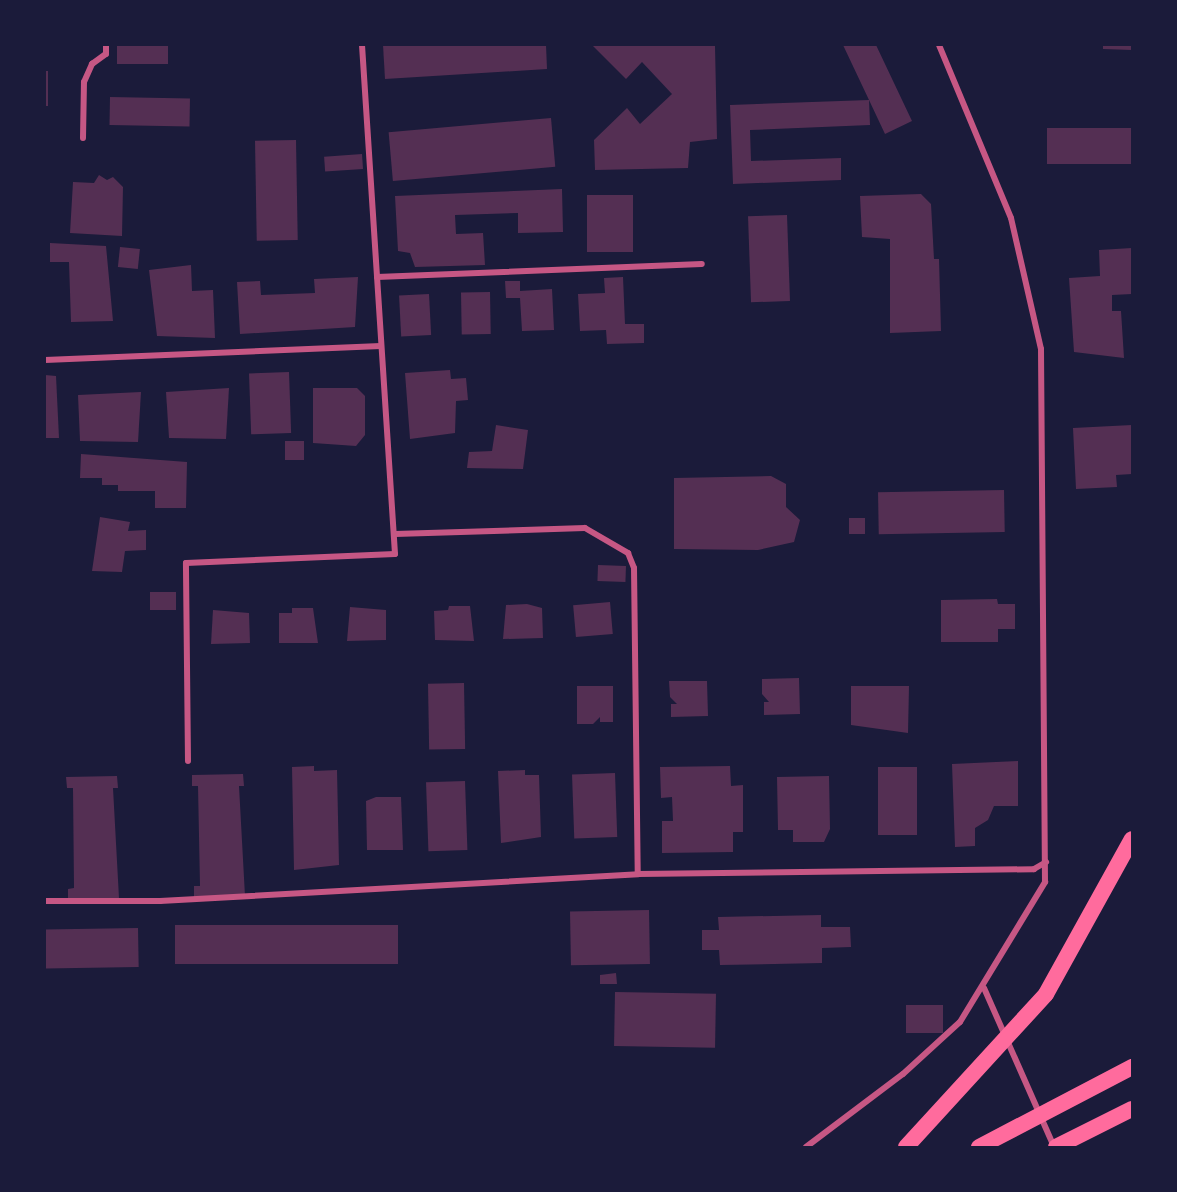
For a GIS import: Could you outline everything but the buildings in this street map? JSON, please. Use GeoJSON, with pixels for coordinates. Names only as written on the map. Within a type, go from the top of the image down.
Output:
{"type":"FeatureCollection","features":[{"type":"Feature","properties":{"kind":"highway"},"geometry":{"type":"LineString","coordinates":[[906,1147],[1046,994],[1132,839]]}},
{"type":"Feature","properties":{"kind":"highway"},"geometry":{"type":"LineString","coordinates":[[979,1147],[1132,1067]]}},
{"type":"Feature","properties":{"kind":"highway"},"geometry":{"type":"LineString","coordinates":[[1055,1147],[1132,1109]]}},
{"type":"Feature","properties":{"kind":"street"},"geometry":{"type":"LineString","coordinates":[[83,138],[84,82],[92,64],[106,54],[106,45]]}},
{"type":"Feature","properties":{"kind":"street"},"geometry":{"type":"LineString","coordinates":[[188,761],[186,563],[391,556],[395,534],[362,45]]}},
{"type":"Feature","properties":{"kind":"street"},"geometry":{"type":"LineString","coordinates":[[806,1147],[903,1074],[960,1022],[984,988],[1040,896],[1047,862],[1041,349],[1011,218],[939,45]]}},
{"type":"Feature","properties":{"kind":"street"},"geometry":{"type":"LineString","coordinates":[[377,278],[702,264]]}},
{"type":"Feature","properties":{"kind":"street"},"geometry":{"type":"LineString","coordinates":[[45,360],[381,346]]}},
{"type":"Feature","properties":{"kind":"street"},"geometry":{"type":"LineString","coordinates":[[395,534],[587,529],[628,553],[634,568],[638,874]]}},
{"type":"Feature","properties":{"kind":"street"},"geometry":{"type":"LineString","coordinates":[[45,901],[160,901],[638,874],[1034,869],[1047,862]]}},
{"type":"Feature","properties":{"kind":"street"},"geometry":{"type":"LineString","coordinates":[[984,988],[1055,1147]]}}]}
